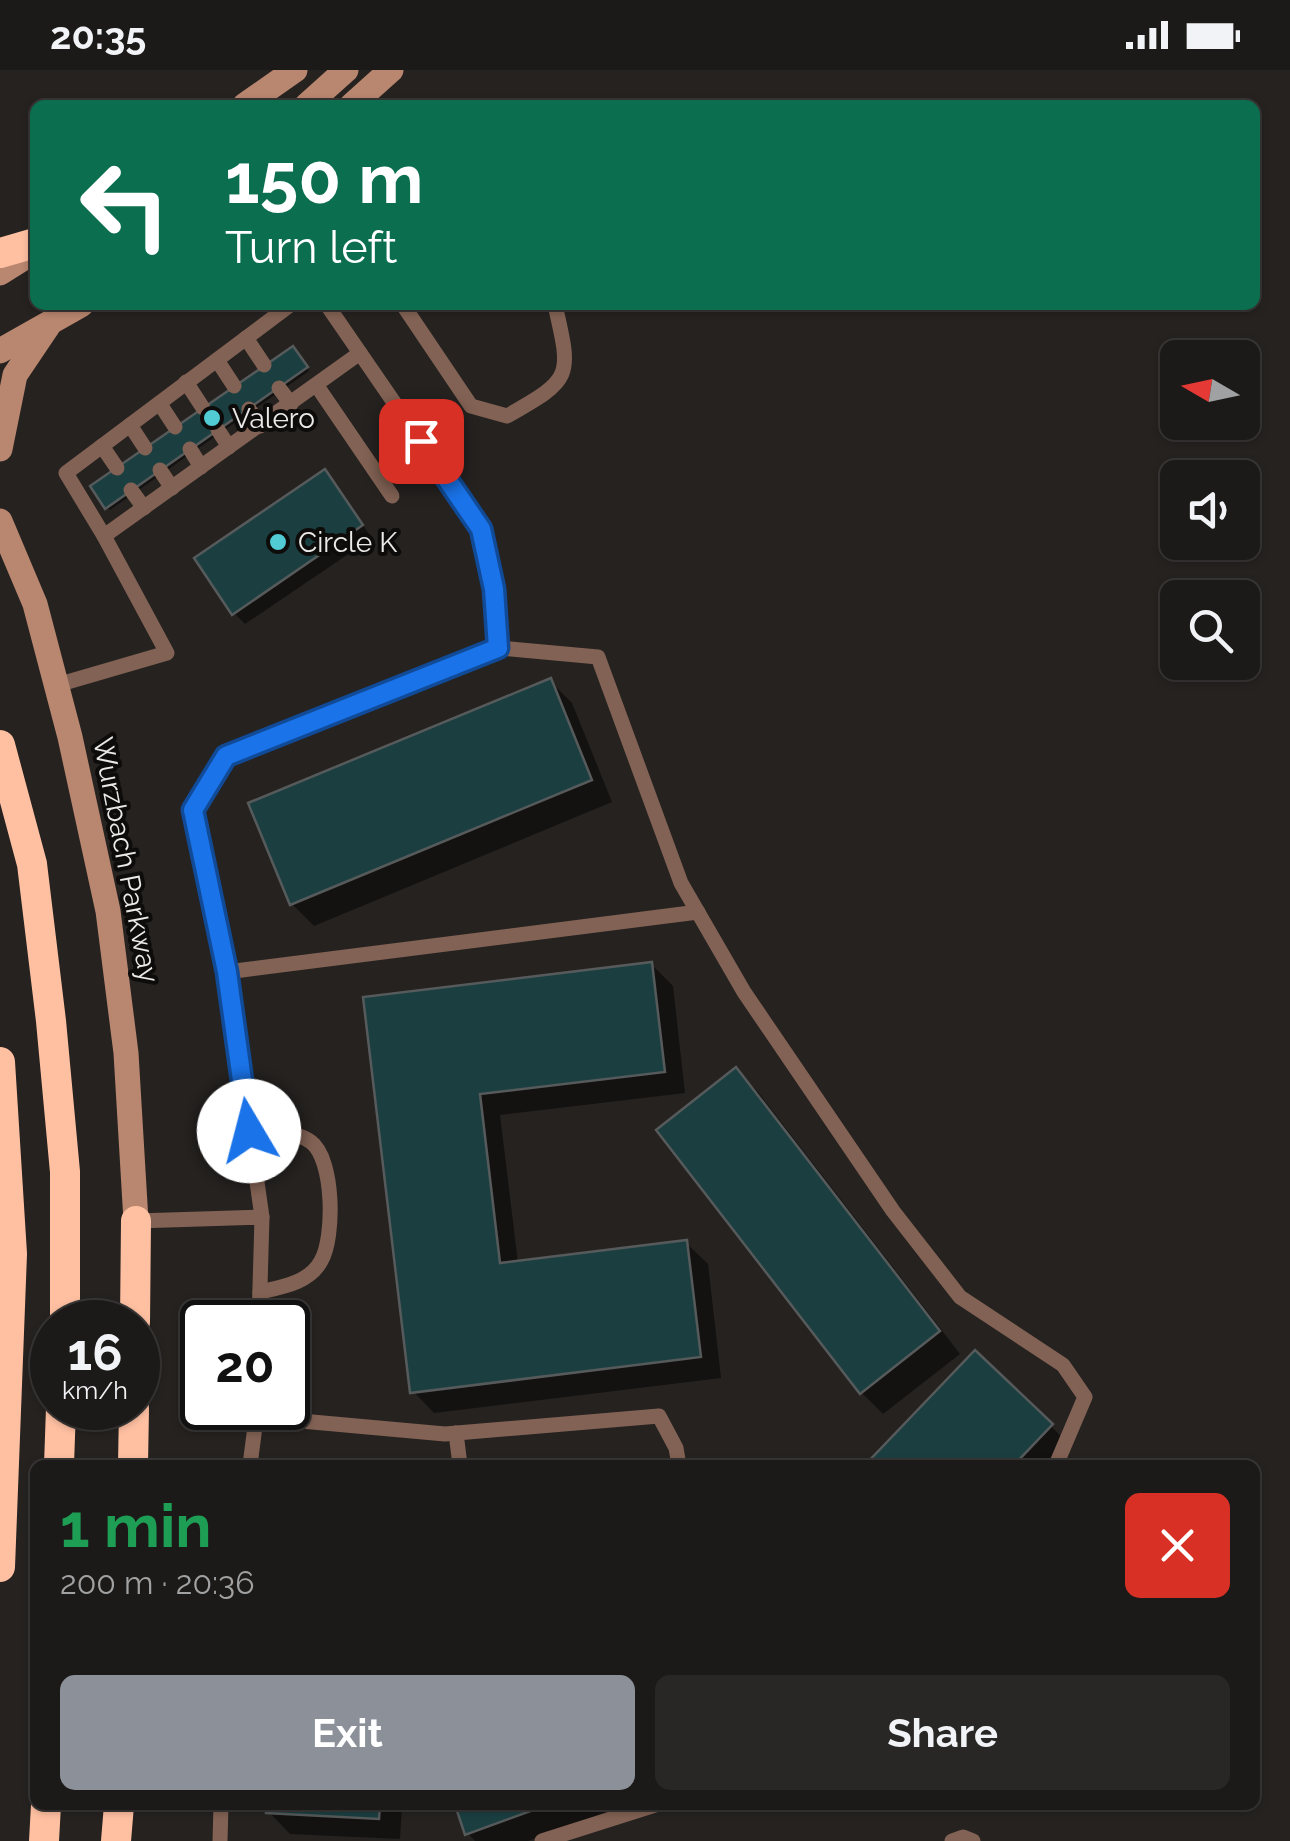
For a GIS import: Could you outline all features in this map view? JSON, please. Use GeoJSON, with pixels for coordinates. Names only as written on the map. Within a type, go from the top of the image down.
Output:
{"type":"FeatureCollection","features":[{"type":"Feature","properties":{"kind":"highway"},"geometry":{"type":"LineString","coordinates":[[0,253],[30,244]]}},
{"type":"Feature","properties":{"kind":"highway"},"geometry":{"type":"LineString","coordinates":[[0,745],[32,864],[51,1022],[65,1172],[65,1300]]}},
{"type":"Feature","properties":{"kind":"highway"},"geometry":{"type":"LineString","coordinates":[[0,1062],[12,1254],[0,1567]]}},
{"type":"Feature","properties":{"kind":"highway"},"geometry":{"type":"LineString","coordinates":[[135,1300],[136,1221]]}},
{"type":"Feature","properties":{"kind":"highway"},"geometry":{"type":"LineString","coordinates":[[59,1460],[61,1430]]}},
{"type":"Feature","properties":{"kind":"highway"},"geometry":{"type":"LineString","coordinates":[[133,1460],[134,1430]]}},
{"type":"Feature","properties":{"kind":"highway"},"geometry":{"type":"LineString","coordinates":[[44,1841],[46,1810]]}},
{"type":"Feature","properties":{"kind":"highway"},"geometry":{"type":"LineString","coordinates":[[116,1841],[119,1810]]}},
{"type":"Feature","properties":{"kind":"main road"},"geometry":{"type":"LineString","coordinates":[[252,100],[295,70]]}},
{"type":"Feature","properties":{"kind":"main road"},"geometry":{"type":"LineString","coordinates":[[313,100],[346,70]]}},
{"type":"Feature","properties":{"kind":"main road"},"geometry":{"type":"LineString","coordinates":[[358,100],[391,70]]}},
{"type":"Feature","properties":{"kind":"main road"},"geometry":{"type":"LineString","coordinates":[[0,273],[30,254]]}},
{"type":"Feature","properties":{"kind":"main road"},"geometry":{"type":"LineString","coordinates":[[0,351],[73,310]]}},
{"type":"Feature","properties":{"kind":"main road"},"geometry":{"type":"LineString","coordinates":[[0,449],[15,375],[48,326]]}},
{"type":"Feature","properties":{"kind":"main road","name":"Wurzbach Parkway"},"geometry":{"type":"LineString","coordinates":[[0,521],[35,604],[108,911],[126,1053],[136,1221]]}},
{"type":"Feature","properties":{"kind":"lane"},"geometry":{"type":"LineString","coordinates":[[57,685],[167,653],[66,473],[283,310]]}},
{"type":"Feature","properties":{"kind":"lane"},"geometry":{"type":"LineString","coordinates":[[331,310],[481,529],[494,589],[498,648]]}},
{"type":"Feature","properties":{"kind":"lane"},"geometry":{"type":"LineString","coordinates":[[407,310],[471,406],[507,416],[553,390],[567,359],[556,310]]}},
{"type":"Feature","properties":{"kind":"lane"},"geometry":{"type":"LineString","coordinates":[[246,338],[264,365]]}},
{"type":"Feature","properties":{"kind":"lane"},"geometry":{"type":"LineString","coordinates":[[104,536],[360,353]]}},
{"type":"Feature","properties":{"kind":"lane"},"geometry":{"type":"LineString","coordinates":[[217,360],[234,386]]}},
{"type":"Feature","properties":{"kind":"lane"},"geometry":{"type":"LineString","coordinates":[[186,382],[203,408]]}},
{"type":"Feature","properties":{"kind":"lane"},"geometry":{"type":"LineString","coordinates":[[317,386],[392,496]]}},
{"type":"Feature","properties":{"kind":"lane"},"geometry":{"type":"LineString","coordinates":[[279,388],[291,404]]}},
{"type":"Feature","properties":{"kind":"lane"},"geometry":{"type":"LineString","coordinates":[[160,404],[175,428]]}},
{"type":"Feature","properties":{"kind":"lane"},"geometry":{"type":"LineString","coordinates":[[249,408],[260,426]]}},
{"type":"Feature","properties":{"kind":"lane"},"geometry":{"type":"LineString","coordinates":[[130,425],[145,448]]}},
{"type":"Feature","properties":{"kind":"lane"},"geometry":{"type":"LineString","coordinates":[[218,430],[230,447]]}},
{"type":"Feature","properties":{"kind":"lane"},"geometry":{"type":"LineString","coordinates":[[102,446],[116,468]]}},
{"type":"Feature","properties":{"kind":"lane"},"geometry":{"type":"LineString","coordinates":[[190,449],[201,466]]}},
{"type":"Feature","properties":{"kind":"lane"},"geometry":{"type":"LineString","coordinates":[[160,470],[172,488]]}},
{"type":"Feature","properties":{"kind":"lane"},"geometry":{"type":"LineString","coordinates":[[131,490],[144,508]]}},
{"type":"Feature","properties":{"kind":"lane"},"geometry":{"type":"LineString","coordinates":[[260,1300],[262,1216],[227,972],[193,810],[226,756],[498,648],[598,657],[680,882],[744,992],[882,1195],[960,1296],[1063,1365],[1085,1398],[1058,1460]]}},
{"type":"Feature","properties":{"kind":"lane"},"geometry":{"type":"LineString","coordinates":[[227,972],[698,912]]}},
{"type":"Feature","properties":{"kind":"lane"},"geometry":{"type":"LineString","coordinates":[[249,1131],[284,1133],[310,1141],[324,1158],[332,1224],[321,1262],[298,1282],[260,1292]]}},
{"type":"Feature","properties":{"kind":"lane"},"geometry":{"type":"LineString","coordinates":[[136,1221],[262,1216]]}},
{"type":"Feature","properties":{"kind":"lane"},"geometry":{"type":"LineString","coordinates":[[310,1418],[456,1433],[660,1416],[678,1460]]}},
{"type":"Feature","properties":{"kind":"lane"},"geometry":{"type":"LineString","coordinates":[[251,1460],[255,1430]]}},
{"type":"Feature","properties":{"kind":"lane"},"geometry":{"type":"LineString","coordinates":[[456,1433],[459,1460]]}},
{"type":"Feature","properties":{"kind":"lane"},"geometry":{"type":"LineString","coordinates":[[220,1841],[221,1810]]}},
{"type":"Feature","properties":{"kind":"lane"},"geometry":{"type":"LineString","coordinates":[[542,1841],[639,1810]]}},
{"type":"Feature","properties":{"kind":"lane"},"geometry":{"type":"LineString","coordinates":[[952,1841],[963,1836],[973,1841]]}},
{"type":"Feature","properties":{"kind":"building","name":"Valero"},"geometry":{"type":"Polygon","coordinates":[[[293,346],[308,367],[105,509],[90,486],[293,346]]]}},
{"type":"Feature","properties":{"kind":"building","name":"Circle K"},"geometry":{"type":"Polygon","coordinates":[[[325,469],[363,525],[232,615],[194,558],[325,469]]]}},
{"type":"Feature","properties":{"kind":"building"},"geometry":{"type":"Polygon","coordinates":[[[551,678],[592,780],[290,905],[248,803],[551,678]]]}},
{"type":"Feature","properties":{"kind":"building"},"geometry":{"type":"Polygon","coordinates":[[[652,962],[665,1072],[480,1094],[500,1263],[687,1240],[701,1357],[410,1393],[363,997],[652,962]]]}},
{"type":"Feature","properties":{"kind":"building"},"geometry":{"type":"Polygon","coordinates":[[[736,1067],[940,1331],[860,1394],[656,1130],[736,1067]]]}},
{"type":"Feature","properties":{"kind":"building"},"geometry":{"type":"Polygon","coordinates":[[[975,1350],[1053,1424],[1019,1460],[870,1460],[975,1350]]]}},
{"type":"Feature","properties":{"kind":"building"},"geometry":{"type":"Polygon","coordinates":[[[266,1810],[380,1810],[379,1819],[266,1810]]]}},
{"type":"Feature","properties":{"kind":"building"},"geometry":{"type":"Polygon","coordinates":[[[457,1810],[533,1810],[465,1835],[457,1810]]]}},
{"type":"Feature","properties":{"kind":"place","name":"Valero"},"geometry":{"type":"Point","coordinates":[212,418]}},
{"type":"Feature","properties":{"kind":"place","name":"Circle K"},"geometry":{"type":"Point","coordinates":[278,542]}},
{"type":"Feature","properties":{"kind":"route"},"geometry":{"type":"LineString","coordinates":[[249,1131],[227,972],[193,810],[226,756],[498,648],[494,589],[481,529],[421,441]]}}]}
